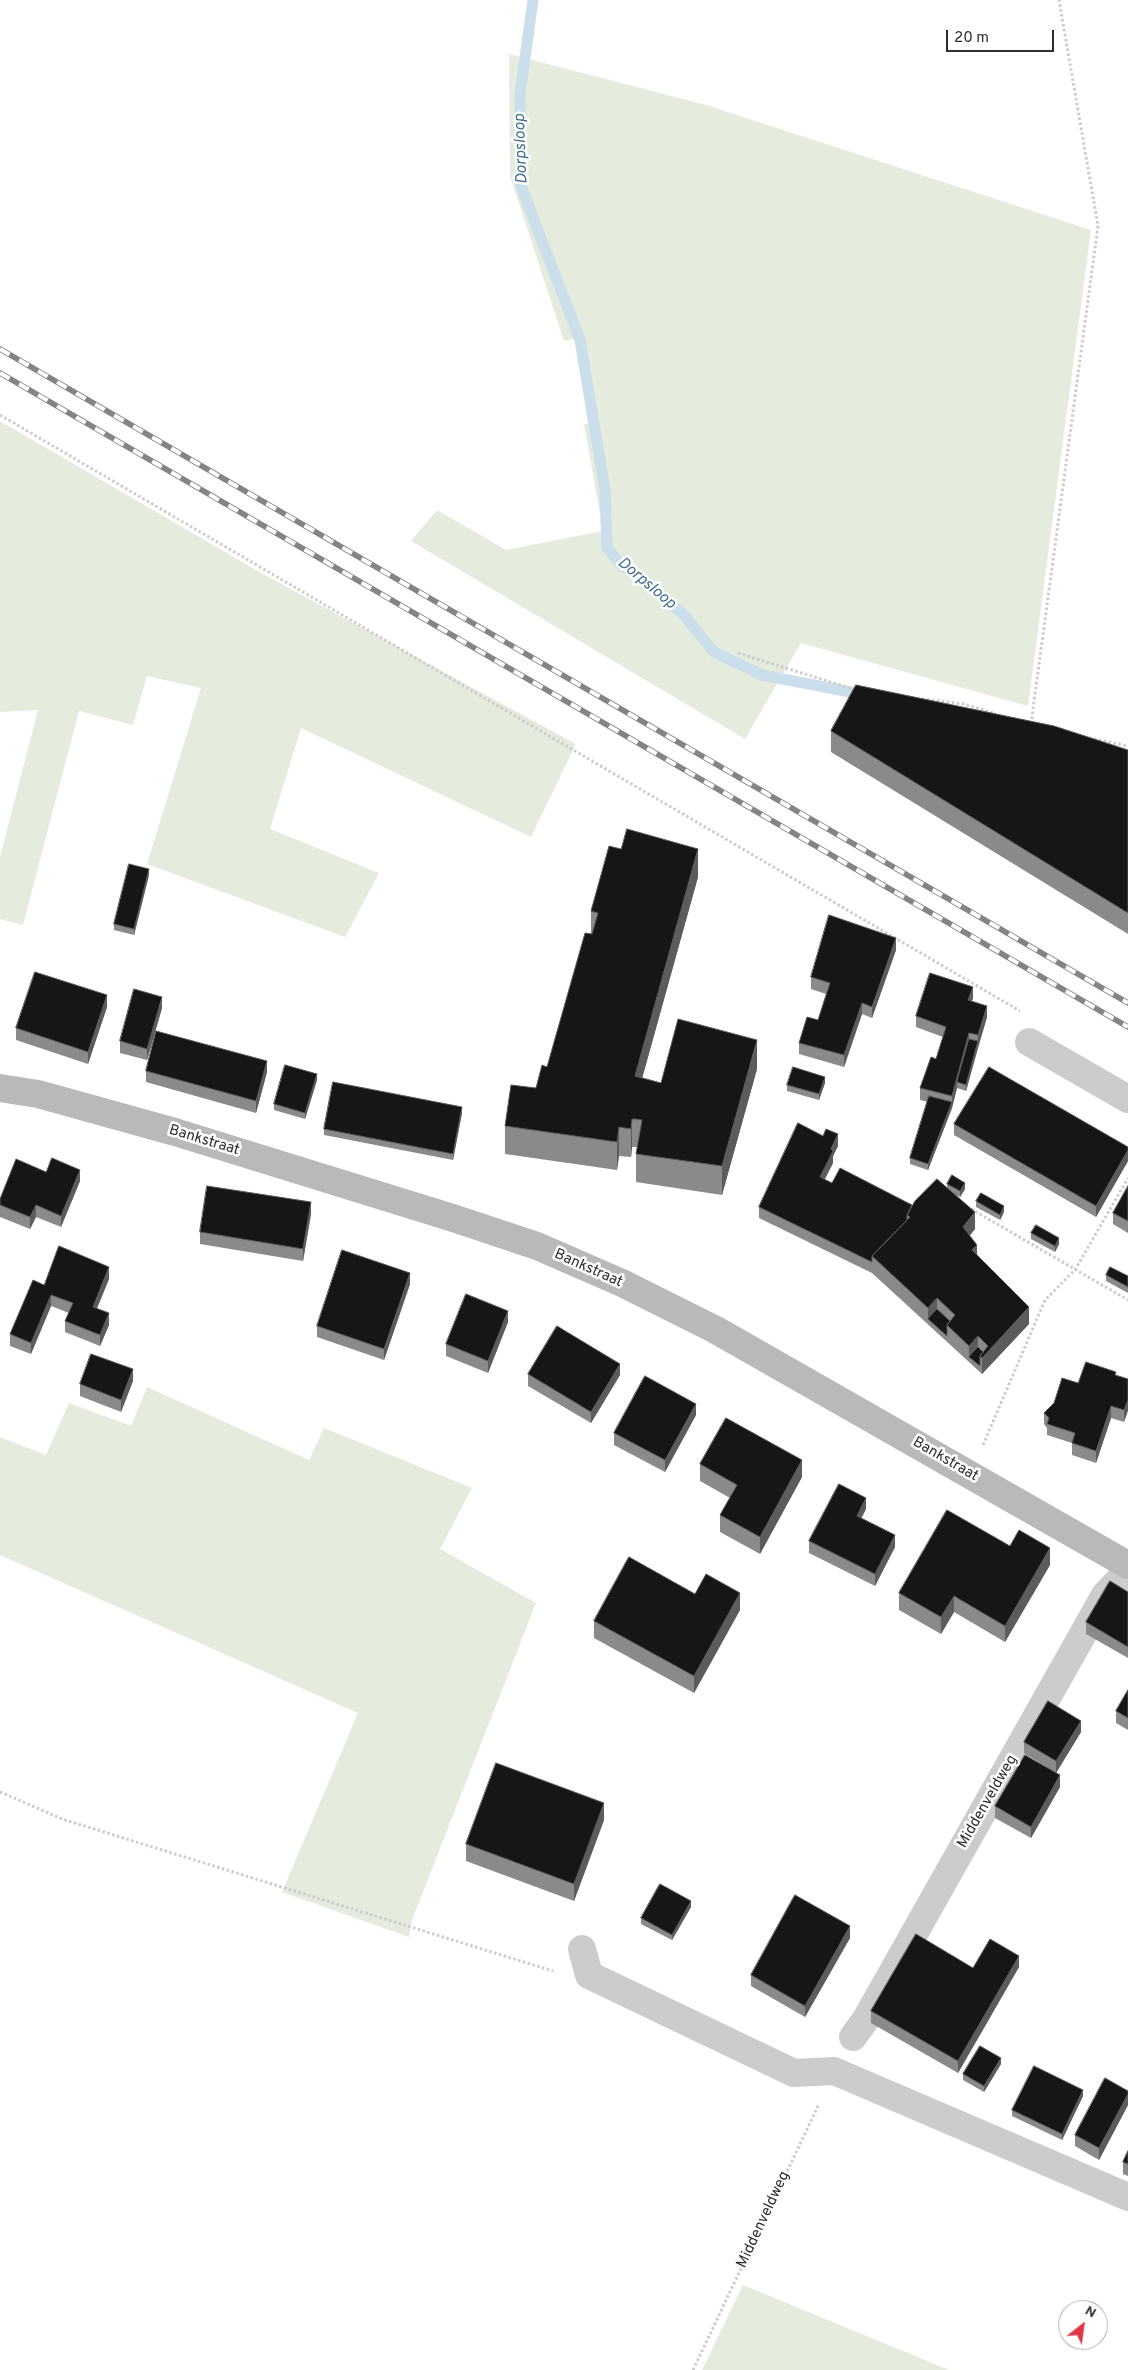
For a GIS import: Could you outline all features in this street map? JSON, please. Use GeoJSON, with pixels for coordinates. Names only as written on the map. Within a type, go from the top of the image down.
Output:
{"type":"FeatureCollection","features":[{"type":"Feature","properties":{"kind":"street"},"geometry":{"type":"LineString","coordinates":[[1029,1029],[1128,1099]]}},
{"type":"Feature","properties":{"kind":"street","name":"Bankstraat"},"geometry":{"type":"LineString","coordinates":[[0,1088],[38,1094],[175,1132],[537,1246],[622,1283],[716,1330],[1128,1565]]}},
{"type":"Feature","properties":{"kind":"street","name":"Middenveldweg"},"geometry":{"type":"LineString","coordinates":[[853,2037],[866,2019],[1106,1595],[1128,1571]]}},
{"type":"Feature","properties":{"kind":"street"},"geometry":{"type":"LineString","coordinates":[[582,1949],[589,1975],[794,2073],[834,2070],[1128,2197]]}},
{"type":"Feature","properties":{"kind":"path"},"geometry":{"type":"LineString","coordinates":[[1030,726],[1098,226],[1059,0]]}},
{"type":"Feature","properties":{"kind":"path"},"geometry":{"type":"LineString","coordinates":[[0,415],[1029,1029]]}},
{"type":"Feature","properties":{"kind":"path"},"geometry":{"type":"LineString","coordinates":[[738,653],[865,693]]}},
{"type":"Feature","properties":{"kind":"path"},"geometry":{"type":"LineString","coordinates":[[914,698],[964,704],[997,715]]}},
{"type":"Feature","properties":{"kind":"path"},"geometry":{"type":"LineString","coordinates":[[1022,723],[1040,728]]}},
{"type":"Feature","properties":{"kind":"path"},"geometry":{"type":"LineString","coordinates":[[1079,736],[1128,746]]}},
{"type":"Feature","properties":{"kind":"path"},"geometry":{"type":"LineString","coordinates":[[970,1474],[1045,1300],[1075,1270],[1128,1178]]}},
{"type":"Feature","properties":{"kind":"path"},"geometry":{"type":"LineString","coordinates":[[966,1207],[1128,1300]]}},
{"type":"Feature","properties":{"kind":"path"},"geometry":{"type":"LineString","coordinates":[[0,1792],[62,1819],[554,1971]]}},
{"type":"Feature","properties":{"kind":"path","name":"Middenveldweg"},"geometry":{"type":"LineString","coordinates":[[693,2370],[834,2070]]}},
{"type":"Feature","properties":{"kind":"shaded area"},"geometry":{"type":"Polygon","coordinates":[[[509,54],[706,105],[1091,230],[1028,706],[801,643],[745,739],[411,541],[437,510],[506,550],[603,531],[584,424],[599,420],[580,338],[564,341],[510,176],[509,54]]]}},
{"type":"Feature","properties":{"kind":"shaded area"},"geometry":{"type":"Polygon","coordinates":[[[0,421],[263,574],[576,744],[531,837],[301,728],[270,829],[379,873],[345,937],[147,864],[201,688],[147,676],[133,725],[79,711],[23,925],[0,919],[0,857],[38,710],[0,712],[0,421]]]}},
{"type":"Feature","properties":{"kind":"shaded area"},"geometry":{"type":"Polygon","coordinates":[[[147,1387],[309,1460],[324,1428],[472,1488],[440,1549],[536,1603],[412,1920],[409,1937],[282,1892],[358,1713],[0,1555],[0,1437],[46,1455],[69,1403],[131,1426],[147,1387]]]}},
{"type":"Feature","properties":{"kind":"shaded area"},"geometry":{"type":"Polygon","coordinates":[[[743,2285],[949,2370],[702,2370],[743,2285]]]}},
{"type":"Feature","properties":{"kind":"building"},"geometry":{"type":"Polygon","coordinates":[[[856,685],[1054,726],[1128,750],[1128,913],[831,731],[856,685]]]}},
{"type":"Feature","properties":{"kind":"building"},"geometry":{"type":"Polygon","coordinates":[[[627,829],[698,849],[635,1076],[661,1083],[678,1019],[757,1040],[722,1166],[636,1154],[642,1120],[632,1119],[631,1129],[619,1127],[617,1142],[505,1126],[511,1085],[536,1088],[542,1065],[547,1067],[585,933],[592,934],[598,913],[591,911],[609,846],[621,849],[627,829]]]}},
{"type":"Feature","properties":{"kind":"building"},"geometry":{"type":"Polygon","coordinates":[[[129,864],[149,869],[134,929],[114,924],[129,864]]]}},
{"type":"Feature","properties":{"kind":"building"},"geometry":{"type":"Polygon","coordinates":[[[829,915],[896,938],[872,1007],[862,1003],[844,1055],[799,1043],[807,1017],[818,1020],[830,983],[811,977],[829,915]]]}},
{"type":"Feature","properties":{"kind":"building"},"geometry":{"type":"Polygon","coordinates":[[[35,972],[107,995],[88,1052],[16,1028],[35,972]]]}},
{"type":"Feature","properties":{"kind":"building"},"geometry":{"type":"Polygon","coordinates":[[[930,973],[973,987],[968,1000],[987,1006],[978,1035],[969,1033],[952,1096],[920,1088],[931,1057],[936,1059],[946,1027],[916,1016],[930,973]]]}},
{"type":"Feature","properties":{"kind":"building"},"geometry":{"type":"Polygon","coordinates":[[[134,989],[162,997],[147,1049],[120,1041],[134,989]]]}},
{"type":"Feature","properties":{"kind":"building"},"geometry":{"type":"Polygon","coordinates":[[[156,1031],[267,1061],[256,1101],[146,1071],[156,1031]]]}},
{"type":"Feature","properties":{"kind":"building"},"geometry":{"type":"Polygon","coordinates":[[[969,1039],[978,1041],[966,1085],[957,1082],[969,1039]]]}},
{"type":"Feature","properties":{"kind":"building"},"geometry":{"type":"Polygon","coordinates":[[[285,1065],[317,1074],[305,1113],[274,1104],[285,1065]]]}},
{"type":"Feature","properties":{"kind":"building"},"geometry":{"type":"Polygon","coordinates":[[[793,1067],[825,1077],[819,1094],[787,1085],[793,1067]]]}},
{"type":"Feature","properties":{"kind":"building"},"geometry":{"type":"Polygon","coordinates":[[[989,1067],[1128,1147],[1096,1206],[954,1124],[989,1067]]]}},
{"type":"Feature","properties":{"kind":"building"},"geometry":{"type":"Polygon","coordinates":[[[333,1082],[462,1107],[453,1154],[324,1129],[333,1082]]]}},
{"type":"Feature","properties":{"kind":"building"},"geometry":{"type":"Polygon","coordinates":[[[929,1096],[952,1102],[928,1164],[910,1158],[929,1096]]]}},
{"type":"Feature","properties":{"kind":"building"},"geometry":{"type":"Polygon","coordinates":[[[798,1123],[823,1136],[826,1129],[838,1134],[831,1149],[833,1151],[820,1177],[832,1183],[840,1168],[912,1205],[907,1215],[907,1220],[872,1256],[872,1262],[759,1207],[798,1123]]]}},
{"type":"Feature","properties":{"kind":"building"},"geometry":{"type":"Polygon","coordinates":[[[52,1158],[80,1170],[61,1216],[36,1205],[30,1217],[0,1205],[0,1199],[16,1159],[46,1172],[52,1158]]]}},
{"type":"Feature","properties":{"kind":"building"},"geometry":{"type":"Polygon","coordinates":[[[952,1175],[965,1183],[960,1191],[947,1184],[952,1175]]]}},
{"type":"Feature","properties":{"kind":"building"},"geometry":{"type":"Polygon","coordinates":[[[937,1179],[975,1212],[963,1227],[977,1245],[972,1250],[1029,1307],[982,1358],[980,1356],[988,1346],[978,1336],[969,1346],[947,1325],[955,1315],[937,1298],[928,1308],[872,1256],[910,1217],[907,1215],[915,1201],[937,1179]]]}},
{"type":"Feature","properties":{"kind":"building"},"geometry":{"type":"Polygon","coordinates":[[[207,1186],[311,1202],[303,1249],[200,1232],[207,1186]]]}},
{"type":"Feature","properties":{"kind":"building"},"geometry":{"type":"Polygon","coordinates":[[[1128,1186],[1128,1221],[1113,1213],[1128,1186]]]}},
{"type":"Feature","properties":{"kind":"building"},"geometry":{"type":"Polygon","coordinates":[[[981,1193],[1004,1206],[1000,1215],[976,1201],[981,1193]]]}},
{"type":"Feature","properties":{"kind":"building"},"geometry":{"type":"Polygon","coordinates":[[[1036,1225],[1059,1238],[1055,1246],[1031,1233],[1036,1225]]]}},
{"type":"Feature","properties":{"kind":"building"},"geometry":{"type":"Polygon","coordinates":[[[59,1246],[109,1267],[93,1307],[109,1313],[100,1335],[65,1321],[73,1303],[51,1295],[31,1343],[10,1334],[33,1280],[44,1285],[59,1246]]]}},
{"type":"Feature","properties":{"kind":"building"},"geometry":{"type":"Polygon","coordinates":[[[342,1250],[410,1273],[384,1349],[317,1326],[342,1250]]]}},
{"type":"Feature","properties":{"kind":"building"},"geometry":{"type":"Polygon","coordinates":[[[1110,1267],[1128,1276],[1128,1287],[1106,1275],[1110,1267]]]}},
{"type":"Feature","properties":{"kind":"building"},"geometry":{"type":"Polygon","coordinates":[[[466,1294],[508,1311],[488,1361],[446,1344],[466,1294]]]}},
{"type":"Feature","properties":{"kind":"building"},"geometry":{"type":"Polygon","coordinates":[[[937,1309],[950,1321],[947,1325],[947,1336],[928,1319],[937,1309]]]}},
{"type":"Feature","properties":{"kind":"building"},"geometry":{"type":"Polygon","coordinates":[[[557,1326],[620,1364],[591,1412],[528,1374],[557,1326]]]}},
{"type":"Feature","properties":{"kind":"building"},"geometry":{"type":"Polygon","coordinates":[[[978,1347],[983,1352],[980,1356],[980,1366],[969,1357],[978,1347]]]}},
{"type":"Feature","properties":{"kind":"building"},"geometry":{"type":"Polygon","coordinates":[[[91,1354],[133,1369],[121,1400],[80,1384],[91,1354]]]}},
{"type":"Feature","properties":{"kind":"building"},"geometry":{"type":"Polygon","coordinates":[[[1086,1362],[1116,1372],[1115,1375],[1128,1379],[1128,1400],[1124,1410],[1111,1406],[1096,1451],[1072,1443],[1075,1433],[1047,1424],[1049,1418],[1044,1413],[1054,1403],[1062,1378],[1078,1383],[1086,1362]]]}},
{"type":"Feature","properties":{"kind":"building"},"geometry":{"type":"Polygon","coordinates":[[[645,1376],[696,1404],[665,1460],[614,1433],[645,1376]]]}},
{"type":"Feature","properties":{"kind":"building"},"geometry":{"type":"Polygon","coordinates":[[[726,1418],[802,1460],[760,1537],[720,1515],[737,1485],[700,1464],[726,1418]]]}},
{"type":"Feature","properties":{"kind":"building"},"geometry":{"type":"Polygon","coordinates":[[[839,1484],[866,1498],[857,1516],[895,1535],[875,1574],[809,1541],[839,1484]]]}},
{"type":"Feature","properties":{"kind":"building"},"geometry":{"type":"Polygon","coordinates":[[[947,1510],[1010,1546],[1019,1530],[1050,1548],[1005,1626],[954,1596],[941,1617],[899,1593],[947,1510]]]}},
{"type":"Feature","properties":{"kind":"building"},"geometry":{"type":"Polygon","coordinates":[[[629,1557],[695,1594],[706,1574],[740,1593],[694,1676],[594,1621],[629,1557]]]}},
{"type":"Feature","properties":{"kind":"building"},"geometry":{"type":"Polygon","coordinates":[[[1110,1581],[1128,1592],[1128,1647],[1086,1622],[1110,1581]]]}},
{"type":"Feature","properties":{"kind":"building"},"geometry":{"type":"Polygon","coordinates":[[[1128,1690],[1128,1718],[1116,1711],[1128,1690]]]}},
{"type":"Feature","properties":{"kind":"building"},"geometry":{"type":"Polygon","coordinates":[[[1048,1701],[1081,1721],[1056,1761],[1024,1742],[1048,1701]]]}},
{"type":"Feature","properties":{"kind":"building"},"geometry":{"type":"Polygon","coordinates":[[[1025,1755],[1060,1775],[1031,1827],[995,1806],[1025,1755]]]}},
{"type":"Feature","properties":{"kind":"building"},"geometry":{"type":"Polygon","coordinates":[[[496,1763],[604,1803],[574,1884],[466,1844],[496,1763]]]}},
{"type":"Feature","properties":{"kind":"building"},"geometry":{"type":"Polygon","coordinates":[[[660,1884],[691,1901],[672,1935],[641,1918],[660,1884]]]}},
{"type":"Feature","properties":{"kind":"building"},"geometry":{"type":"Polygon","coordinates":[[[795,1895],[850,1926],[805,2006],[751,1975],[795,1895]]]}},
{"type":"Feature","properties":{"kind":"building"},"geometry":{"type":"Polygon","coordinates":[[[916,1934],[973,1968],[990,1939],[1019,1956],[958,2061],[871,2011],[916,1934]]]}},
{"type":"Feature","properties":{"kind":"building"},"geometry":{"type":"Polygon","coordinates":[[[980,2046],[1001,2058],[984,2086],[963,2074],[980,2046]]]}},
{"type":"Feature","properties":{"kind":"building"},"geometry":{"type":"Polygon","coordinates":[[[1034,2066],[1083,2090],[1062,2134],[1012,2110],[1034,2066]]]}},
{"type":"Feature","properties":{"kind":"building"},"geometry":{"type":"Polygon","coordinates":[[[1105,2078],[1128,2091],[1128,2094],[1099,2148],[1075,2135],[1105,2078]]]}},
{"type":"Feature","properties":{"kind":"building"},"geometry":{"type":"Polygon","coordinates":[[[1128,2151],[1128,2164],[1123,2162],[1128,2151]]]}},
{"type":"Feature","properties":{"kind":"waterway","name":"Dorpsloop"},"geometry":{"type":"LineString","coordinates":[[533,0],[520,94],[521,186],[580,340],[605,490],[607,548],[622,566],[632,571],[683,614],[714,652],[762,675],[866,695]]}},
{"type":"Feature","properties":{"kind":"railway"},"geometry":{"type":"LineString","coordinates":[[0,349],[1128,1003]]}},
{"type":"Feature","properties":{"kind":"railway"},"geometry":{"type":"LineString","coordinates":[[0,373],[1128,1027]]}}]}
